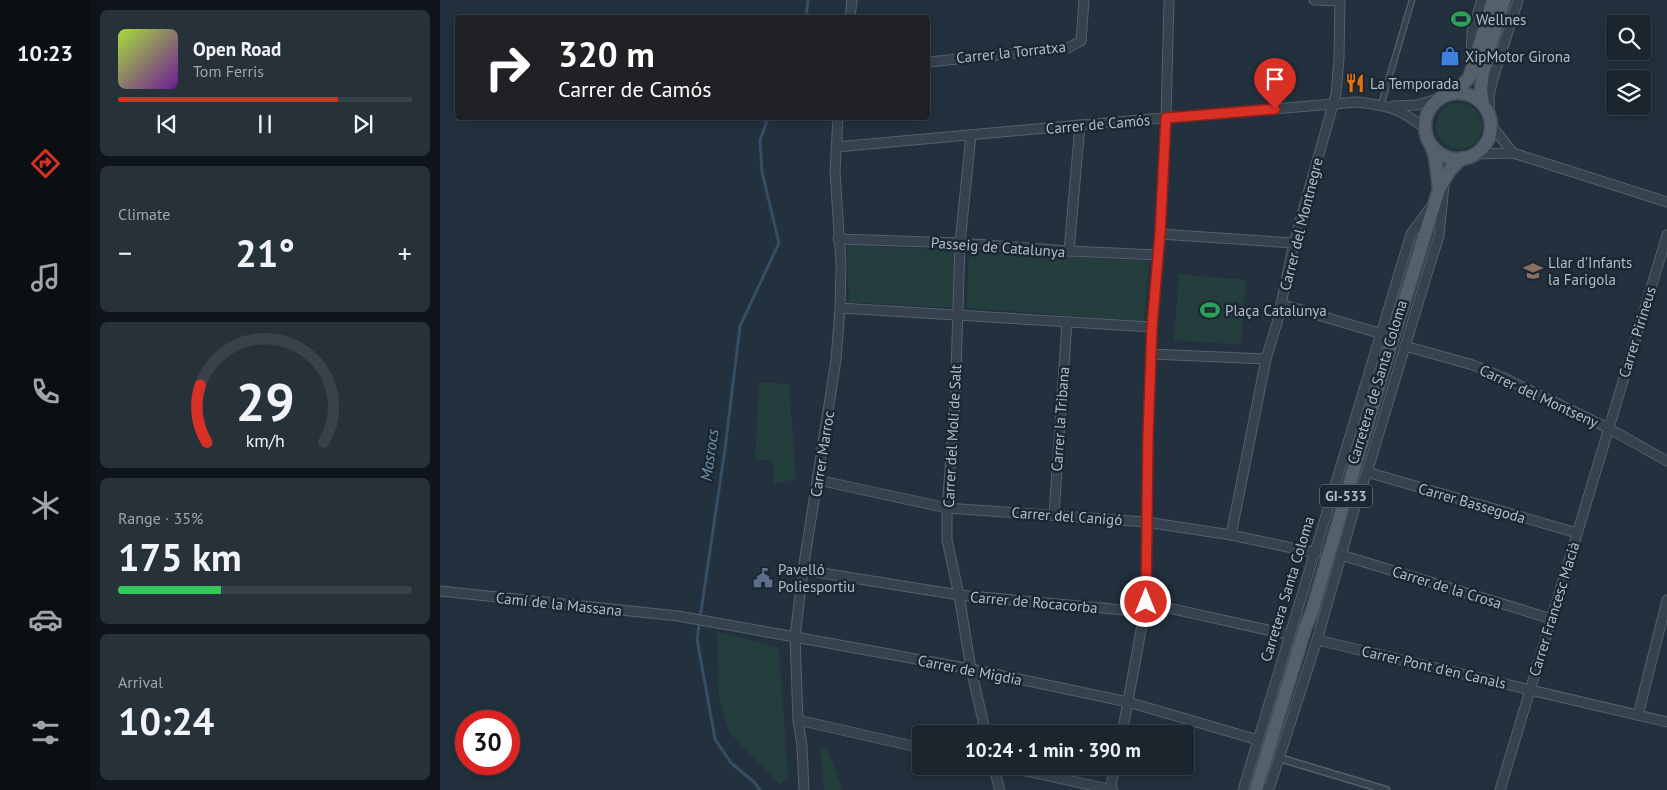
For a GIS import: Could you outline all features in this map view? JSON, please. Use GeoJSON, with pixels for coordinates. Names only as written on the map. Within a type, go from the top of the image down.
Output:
{"type":"FeatureCollection","features":[{"type":"Feature","properties":{"kind":"main road"},"geometry":{"type":"LineString","coordinates":[[1454,94],[1471,72],[1494,0]]}},
{"type":"Feature","properties":{"kind":"main road"},"geometry":{"type":"LineString","coordinates":[[1431,144],[1444,156],[1462,158],[1480,150],[1488,139],[1490,121],[1482,104],[1483,72],[1504,0]]}},
{"type":"Feature","properties":{"kind":"main road"},"geometry":{"type":"LineString","coordinates":[[1426,129],[1426,117],[1441,98],[1454,94],[1463,94],[1472,96],[1482,104]]}},
{"type":"Feature","properties":{"kind":"main road","name":"GI-533"},"geometry":{"type":"LineString","coordinates":[[1426,129],[1436,156],[1442,184]]}},
{"type":"Feature","properties":{"kind":"main road","name":"Carretera Santa Coloma"},"geometry":{"type":"LineString","coordinates":[[1256,790],[1435,202],[1450,170],[1462,158]]}},
{"type":"Feature","properties":{"kind":"street"},"geometry":{"type":"LineString","coordinates":[[850,15],[852,0]]}},
{"type":"Feature","properties":{"kind":"street","name":"Carrer la Torratxa"},"geometry":{"type":"LineString","coordinates":[[930,62],[1068,48],[1081,41],[1084,0]]}},
{"type":"Feature","properties":{"kind":"street"},"geometry":{"type":"LineString","coordinates":[[1124,725],[1146,602],[1146,522],[1152,327],[1160,234],[1166,118],[1169,0]]}},
{"type":"Feature","properties":{"kind":"street"},"geometry":{"type":"LineString","coordinates":[[1314,0],[1340,0]]}},
{"type":"Feature","properties":{"kind":"street","name":"Carrer del Montnegre"},"geometry":{"type":"LineString","coordinates":[[1231,535],[1266,359],[1277,323],[1294,243],[1338,82],[1340,0]]}},
{"type":"Feature","properties":{"kind":"street"},"geometry":{"type":"LineString","coordinates":[[1471,72],[1472,31],[1482,0]]}},
{"type":"Feature","properties":{"kind":"street"},"geometry":{"type":"LineString","coordinates":[[1513,153],[1490,121],[1489,97],[1518,0]]}},
{"type":"Feature","properties":{"kind":"street","name":"Carrer de Camós"},"geometry":{"type":"LineString","coordinates":[[836,147],[1357,102],[1386,106],[1416,105],[1441,98]]}},
{"type":"Feature","properties":{"kind":"street","name":"Carrer de Camós"},"geometry":{"type":"LineString","coordinates":[[1386,106],[1410,116],[1426,129]]}},
{"type":"Feature","properties":{"kind":"street","name":"Carrer Marroc"},"geometry":{"type":"LineString","coordinates":[[804,790],[802,746],[798,720],[795,637],[803,570],[836,360],[840,308],[840,264],[835,171],[838,120]]}},
{"type":"Feature","properties":{"kind":"street"},"geometry":{"type":"LineString","coordinates":[[1069,251],[1080,125]]}},
{"type":"Feature","properties":{"kind":"street","name":"Carrer del Molí de Salt"},"geometry":{"type":"LineString","coordinates":[[971,135],[960,243],[955,404],[947,508],[947,540],[959,595],[971,669],[984,725]]}},
{"type":"Feature","properties":{"kind":"street"},"geometry":{"type":"LineString","coordinates":[[1474,154],[1513,153],[1667,202]]}},
{"type":"Feature","properties":{"kind":"street","name":"Carretera de Santa Coloma"},"geometry":{"type":"LineString","coordinates":[[1266,790],[1270,786],[1317,640],[1341,555],[1439,236],[1443,207],[1442,184]]}},
{"type":"Feature","properties":{"kind":"street","name":"Carretera Santa Coloma"},"geometry":{"type":"LineString","coordinates":[[1244,790],[1412,234],[1435,202]]}},
{"type":"Feature","properties":{"kind":"street"},"geometry":{"type":"LineString","coordinates":[[1160,234],[1294,243]]}},
{"type":"Feature","properties":{"kind":"street","name":"Carrer Pirineus"},"geometry":{"type":"LineString","coordinates":[[1608,428],[1667,235]]}},
{"type":"Feature","properties":{"kind":"street","name":"Passeig de Catalunya"},"geometry":{"type":"LineString","coordinates":[[838,239],[960,243],[1158,255]]}},
{"type":"Feature","properties":{"kind":"street"},"geometry":{"type":"LineString","coordinates":[[1281,304],[1382,334]]}},
{"type":"Feature","properties":{"kind":"street"},"geometry":{"type":"LineString","coordinates":[[840,308],[1152,327]]}},
{"type":"Feature","properties":{"kind":"street","name":"Carrer la Tribana"},"geometry":{"type":"LineString","coordinates":[[1054,515],[1067,322]]}},
{"type":"Feature","properties":{"kind":"street","name":"Carrer del Montseny"},"geometry":{"type":"LineString","coordinates":[[1405,346],[1473,365],[1502,377],[1608,428],[1667,461]]}},
{"type":"Feature","properties":{"kind":"street"},"geometry":{"type":"LineString","coordinates":[[1151,354],[1266,359]]}},
{"type":"Feature","properties":{"kind":"street","name":"Carrer Francesc Macià"},"geometry":{"type":"LineString","coordinates":[[1500,790],[1608,428]]}},
{"type":"Feature","properties":{"kind":"street","name":"Carrer Bassegoda"},"geometry":{"type":"LineString","coordinates":[[1367,472],[1577,533]]}},
{"type":"Feature","properties":{"kind":"street","name":"Carrer del Canigó"},"geometry":{"type":"LineString","coordinates":[[818,480],[947,508],[1146,522],[1231,535],[1316,553]]}},
{"type":"Feature","properties":{"kind":"street","name":"Carrer de la Crosa"},"geometry":{"type":"LineString","coordinates":[[1341,555],[1552,619]]}},
{"type":"Feature","properties":{"kind":"street","name":"Carrer de Rocacorba"},"geometry":{"type":"LineString","coordinates":[[803,570],[959,595],[1135,611],[1146,602]]}},
{"type":"Feature","properties":{"kind":"street","name":"Camí de la Massana"},"geometry":{"type":"LineString","coordinates":[[440,591],[678,616]]}},
{"type":"Feature","properties":{"kind":"street"},"geometry":{"type":"LineString","coordinates":[[1638,715],[1667,600]]}},
{"type":"Feature","properties":{"kind":"street"},"geometry":{"type":"LineString","coordinates":[[1146,602],[1290,635]]}},
{"type":"Feature","properties":{"kind":"street","name":"Carrer de Migdia"},"geometry":{"type":"LineString","coordinates":[[678,616],[971,669],[1128,702],[1258,740]]}},
{"type":"Feature","properties":{"kind":"street","name":"Carrer Pont d'en Canals"},"geometry":{"type":"LineString","coordinates":[[1317,640],[1667,722]]}},
{"type":"Feature","properties":{"kind":"street"},"geometry":{"type":"LineString","coordinates":[[798,720],[912,746]]}},
{"type":"Feature","properties":{"kind":"street"},"geometry":{"type":"LineString","coordinates":[[1278,758],[1386,790]]}},
{"type":"Feature","properties":{"kind":"street"},"geometry":{"type":"LineString","coordinates":[[996,775],[1000,790]]}},
{"type":"Feature","properties":{"kind":"street"},"geometry":{"type":"LineString","coordinates":[[1044,775],[1111,790],[1114,775]]}},
{"type":"Feature","properties":{"kind":"lane"},"geometry":{"type":"LineString","coordinates":[[1386,106],[1412,0]]}},
{"type":"Feature","properties":{"kind":"green space"},"geometry":{"type":"Polygon","coordinates":[[[1459,103],[1472,107],[1478,113],[1482,126],[1478,139],[1472,145],[1459,149],[1446,145],[1440,139],[1436,126],[1440,113],[1446,107],[1459,103]]]}},
{"type":"Feature","properties":{"kind":"green space"},"geometry":{"type":"Polygon","coordinates":[[[847,245],[956,250],[953,308],[849,302],[847,245]]]}},
{"type":"Feature","properties":{"kind":"green space"},"geometry":{"type":"Polygon","coordinates":[[[969,252],[1149,261],[1144,321],[967,308],[969,252]]]}},
{"type":"Feature","properties":{"kind":"green space","name":"Plaça Catalunya"},"geometry":{"type":"Polygon","coordinates":[[[1179,274],[1246,280],[1241,345],[1174,340],[1179,274]]]}},
{"type":"Feature","properties":{"kind":"green space"},"geometry":{"type":"Polygon","coordinates":[[[759,382],[789,384],[796,479],[774,484],[773,461],[755,459],[759,382]]]}},
{"type":"Feature","properties":{"kind":"green space"},"geometry":{"type":"Polygon","coordinates":[[[717,631],[779,648],[788,778],[779,785],[730,733],[719,698],[717,631]]]}},
{"type":"Feature","properties":{"kind":"green space"},"geometry":{"type":"Polygon","coordinates":[[[826,746],[843,790],[824,790],[820,747],[826,746]]]}},
{"type":"Feature","properties":{"kind":"waterway","name":"Masrocs"},"geometry":{"type":"LineString","coordinates":[[806,15],[808,0]]}},
{"type":"Feature","properties":{"kind":"waterway","name":"Masrocs"},"geometry":{"type":"LineString","coordinates":[[760,790],[754,782],[731,763],[715,739],[697,639],[725,449],[740,326],[779,243],[762,172],[760,140],[767,120]]}},
{"type":"Feature","properties":{"kind":"place","name":"Wellnes"},"geometry":{"type":"Point","coordinates":[1461,19]}},
{"type":"Feature","properties":{"kind":"place","name":"XipMotor Girona"},"geometry":{"type":"Point","coordinates":[1450,56]}},
{"type":"Feature","properties":{"kind":"place","name":"La Temporada"},"geometry":{"type":"Point","coordinates":[1355,83]}},
{"type":"Feature","properties":{"kind":"place","name":"Llar d'Infants la Farigola"},"geometry":{"type":"Point","coordinates":[1533,271]}},
{"type":"Feature","properties":{"kind":"place","name":"Plaça Catalunya"},"geometry":{"type":"Point","coordinates":[1210,310]}},
{"type":"Feature","properties":{"kind":"place","name":"Pavelló Poliesportiu"},"geometry":{"type":"Point","coordinates":[763,578]}},
{"type":"Feature","properties":{"kind":"route"},"geometry":{"type":"LineString","coordinates":[[1146,602],[1146,522],[1152,327],[1160,234],[1166,118],[1275,109]]}}]}
